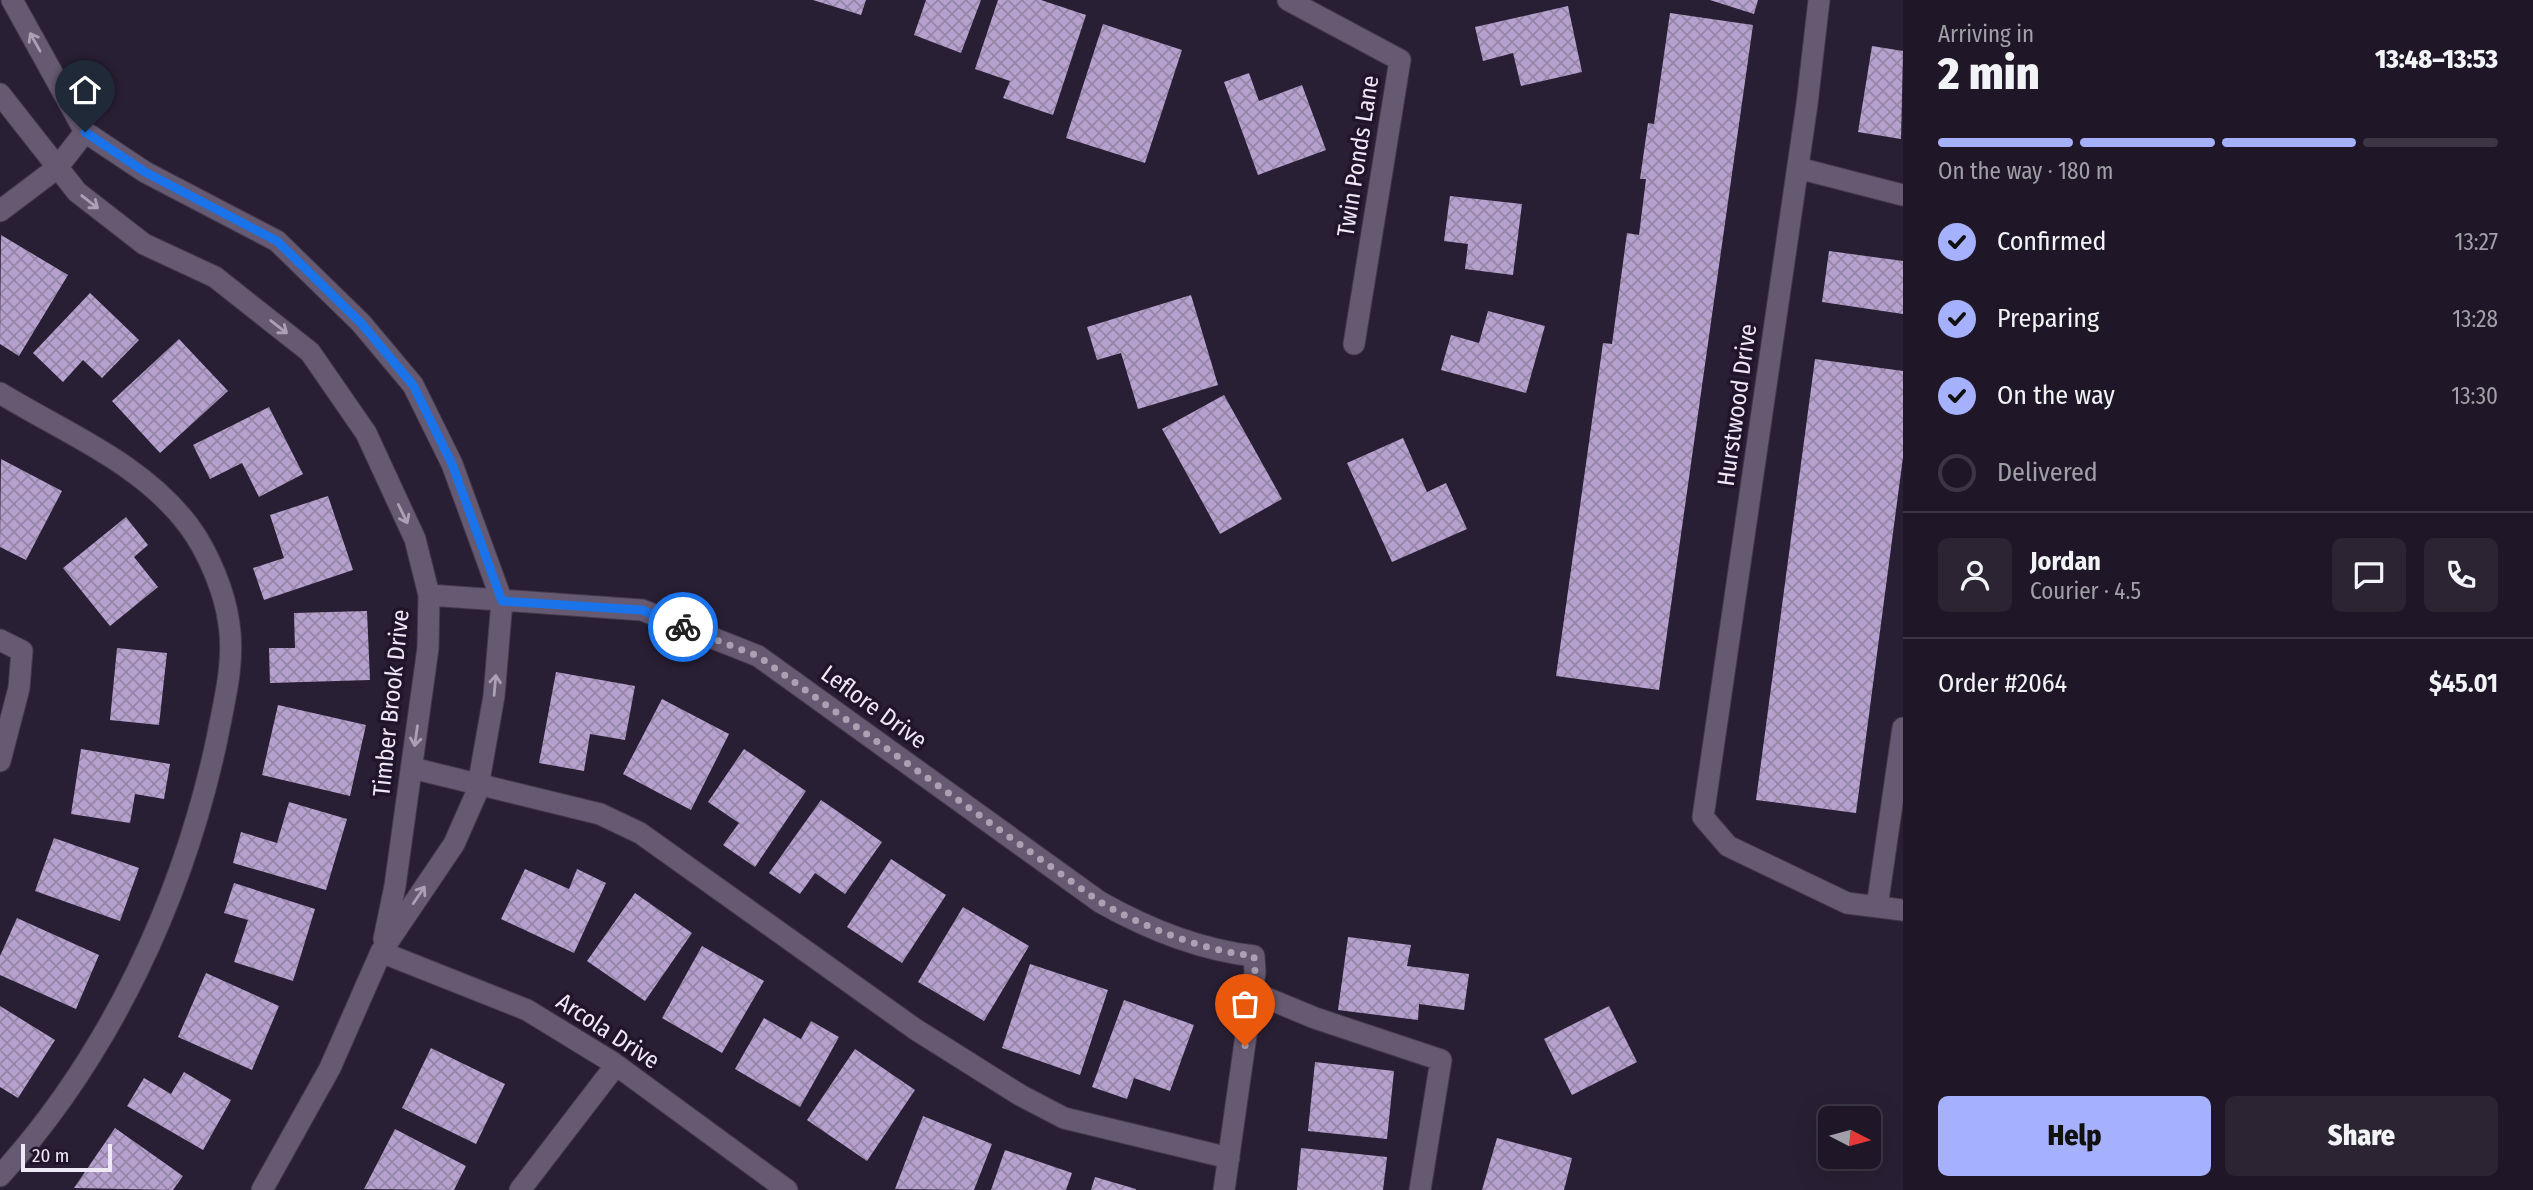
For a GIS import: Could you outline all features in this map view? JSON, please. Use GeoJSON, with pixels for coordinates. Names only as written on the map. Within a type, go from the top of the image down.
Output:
{"type":"FeatureCollection","features":[{"type":"Feature","properties":{"kind":"street","name":"Timber Brook Drive"},"geometry":{"type":"LineString","coordinates":[[12,0],[85,132],[145,172],[277,241],[361,323],[413,385],[452,464],[502,601],[494,696],[479,782],[454,844],[381,952],[330,1068],[262,1190]]}},
{"type":"Feature","properties":{"kind":"street","name":"Twin Ponds Lane"},"geometry":{"type":"LineString","coordinates":[[1288,0],[1400,60],[1354,344]]}},
{"type":"Feature","properties":{"kind":"street","name":"Hurstwood Drive"},"geometry":{"type":"LineString","coordinates":[[1819,0],[1798,168],[1703,817],[1728,846],[1847,903],[1877,907]]}},
{"type":"Feature","properties":{"kind":"street","name":"Timber Brook Drive"},"geometry":{"type":"LineString","coordinates":[[0,94],[77,192],[144,244],[215,277],[310,352],[366,433],[415,539],[429,595],[428,648],[395,886],[381,952]]}},
{"type":"Feature","properties":{"kind":"street"},"geometry":{"type":"LineString","coordinates":[[0,211],[57,168],[85,132]]}},
{"type":"Feature","properties":{"kind":"street"},"geometry":{"type":"LineString","coordinates":[[1798,168],[1903,195]]}},
{"type":"Feature","properties":{"kind":"street"},"geometry":{"type":"LineString","coordinates":[[0,393],[135,472],[165,498],[190,527],[205,554],[223,600],[229,623],[230,664],[207,783],[185,858],[140,968],[84,1064],[22,1151],[0,1175]]}},
{"type":"Feature","properties":{"kind":"street","name":"Leflore Drive"},"geometry":{"type":"LineString","coordinates":[[429,595],[642,610],[758,656],[1100,902],[1134,921],[1231,953],[1254,956],[1252,992]]}},
{"type":"Feature","properties":{"kind":"street"},"geometry":{"type":"LineString","coordinates":[[0,640],[22,651],[19,688],[0,761]]}},
{"type":"Feature","properties":{"kind":"street"},"geometry":{"type":"LineString","coordinates":[[1903,728],[1877,907],[1903,910]]}},
{"type":"Feature","properties":{"kind":"street"},"geometry":{"type":"LineString","coordinates":[[412,768],[479,782],[600,814],[640,833],[967,1064],[1064,1118],[1229,1158]]}},
{"type":"Feature","properties":{"kind":"street","name":"Arcola Drive"},"geometry":{"type":"LineString","coordinates":[[381,952],[527,1010],[616,1065],[786,1190]]}},
{"type":"Feature","properties":{"kind":"street"},"geometry":{"type":"LineString","coordinates":[[1224,1190],[1252,992],[1315,1018],[1441,1060],[1420,1190]]}},
{"type":"Feature","properties":{"kind":"street"},"geometry":{"type":"LineString","coordinates":[[520,1190],[616,1065]]}},
{"type":"Feature","properties":{"kind":"building"},"geometry":{"type":"Polygon","coordinates":[[[813,0],[866,0],[861,15],[813,0]]]}},
{"type":"Feature","properties":{"kind":"building"},"geometry":{"type":"Polygon","coordinates":[[[926,0],[981,0],[961,53],[914,35],[926,0]]]}},
{"type":"Feature","properties":{"kind":"building"},"geometry":{"type":"Polygon","coordinates":[[[998,0],[1041,0],[1086,15],[1053,115],[1003,98],[1010,81],[975,69],[998,0]]]}},
{"type":"Feature","properties":{"kind":"building"},"geometry":{"type":"Polygon","coordinates":[[[1710,0],[1758,0],[1754,14],[1710,0]]]}},
{"type":"Feature","properties":{"kind":"building"},"geometry":{"type":"Polygon","coordinates":[[[1568,6],[1582,72],[1521,86],[1513,53],[1483,61],[1475,27],[1568,6]]]}},
{"type":"Feature","properties":{"kind":"building"},"geometry":{"type":"Polygon","coordinates":[[[1670,13],[1753,25],[1659,690],[1556,676],[1603,343],[1612,344],[1627,233],[1639,235],[1646,179],[1640,179],[1648,123],[1654,124],[1670,13]]]}},
{"type":"Feature","properties":{"kind":"building"},"geometry":{"type":"Polygon","coordinates":[[[1103,24],[1182,50],[1145,163],[1066,138],[1103,24]]]}},
{"type":"Feature","properties":{"kind":"building"},"geometry":{"type":"Polygon","coordinates":[[[1872,46],[1903,51],[1901,139],[1858,132],[1872,46]]]}},
{"type":"Feature","properties":{"kind":"building"},"geometry":{"type":"Polygon","coordinates":[[[1249,73],[1259,101],[1302,85],[1326,150],[1258,175],[1224,82],[1249,73]]]}},
{"type":"Feature","properties":{"kind":"building"},"geometry":{"type":"Polygon","coordinates":[[[1450,196],[1522,204],[1513,275],[1465,269],[1468,244],[1444,241],[1450,196]]]}},
{"type":"Feature","properties":{"kind":"building"},"geometry":{"type":"Polygon","coordinates":[[[1,235],[68,275],[19,356],[0,344],[1,235]]]}},
{"type":"Feature","properties":{"kind":"building"},"geometry":{"type":"Polygon","coordinates":[[[1829,251],[1903,261],[1903,314],[1822,302],[1829,251]]]}},
{"type":"Feature","properties":{"kind":"building"},"geometry":{"type":"Polygon","coordinates":[[[90,293],[139,340],[102,378],[83,360],[63,382],[33,353],[90,293]]]}},
{"type":"Feature","properties":{"kind":"building"},"geometry":{"type":"Polygon","coordinates":[[[1191,295],[1218,385],[1138,409],[1121,353],[1097,360],[1087,327],[1191,295]]]}},
{"type":"Feature","properties":{"kind":"building"},"geometry":{"type":"Polygon","coordinates":[[[1488,311],[1545,326],[1526,393],[1441,370],[1451,335],[1479,343],[1488,311]]]}},
{"type":"Feature","properties":{"kind":"building"},"geometry":{"type":"Polygon","coordinates":[[[179,339],[228,391],[160,453],[112,401],[179,339]]]}},
{"type":"Feature","properties":{"kind":"building"},"geometry":{"type":"Polygon","coordinates":[[[1815,359],[1903,371],[1903,457],[1856,813],[1756,800],[1815,359]]]}},
{"type":"Feature","properties":{"kind":"building"},"geometry":{"type":"Polygon","coordinates":[[[1224,395],[1282,499],[1220,534],[1162,429],[1224,395]]]}},
{"type":"Feature","properties":{"kind":"building"},"geometry":{"type":"Polygon","coordinates":[[[269,407],[303,474],[259,497],[242,463],[210,479],[193,445],[269,407]]]}},
{"type":"Feature","properties":{"kind":"building"},"geometry":{"type":"Polygon","coordinates":[[[1403,438],[1427,492],[1446,483],[1467,529],[1392,562],[1347,463],[1403,438]]]}},
{"type":"Feature","properties":{"kind":"building"},"geometry":{"type":"Polygon","coordinates":[[[1,459],[62,491],[26,560],[0,547],[1,459]]]}},
{"type":"Feature","properties":{"kind":"building"},"geometry":{"type":"Polygon","coordinates":[[[328,496],[353,570],[264,600],[253,568],[284,558],[270,515],[328,496]]]}},
{"type":"Feature","properties":{"kind":"building"},"geometry":{"type":"Polygon","coordinates":[[[126,517],[148,545],[134,557],[158,587],[110,626],[63,568],[126,517]]]}},
{"type":"Feature","properties":{"kind":"building"},"geometry":{"type":"Polygon","coordinates":[[[367,611],[370,680],[270,683],[269,648],[295,648],[294,613],[367,611]]]}},
{"type":"Feature","properties":{"kind":"building"},"geometry":{"type":"Polygon","coordinates":[[[117,648],[167,653],[159,725],[110,720],[117,648]]]}},
{"type":"Feature","properties":{"kind":"building"},"geometry":{"type":"Polygon","coordinates":[[[556,672],[635,686],[625,740],[590,734],[584,771],[539,763],[556,672]]]}},
{"type":"Feature","properties":{"kind":"building"},"geometry":{"type":"Polygon","coordinates":[[[662,699],[729,734],[691,810],[623,774],[662,699]]]}},
{"type":"Feature","properties":{"kind":"building"},"geometry":{"type":"Polygon","coordinates":[[[278,705],[366,725],[350,796],[262,775],[278,705]]]}},
{"type":"Feature","properties":{"kind":"building"},"geometry":{"type":"Polygon","coordinates":[[[81,749],[170,764],[164,799],[135,794],[130,823],[71,814],[81,749]]]}},
{"type":"Feature","properties":{"kind":"building"},"geometry":{"type":"Polygon","coordinates":[[[744,749],[806,791],[755,867],[723,845],[739,823],[708,802],[744,749]]]}},
{"type":"Feature","properties":{"kind":"building"},"geometry":{"type":"Polygon","coordinates":[[[821,800],[882,842],[845,894],[815,873],[800,894],[769,873],[821,800]]]}},
{"type":"Feature","properties":{"kind":"building"},"geometry":{"type":"Polygon","coordinates":[[[289,802],[347,819],[326,890],[233,863],[241,832],[277,843],[289,802]]]}},
{"type":"Feature","properties":{"kind":"building"},"geometry":{"type":"Polygon","coordinates":[[[54,838],[139,868],[120,921],[35,891],[54,838]]]}},
{"type":"Feature","properties":{"kind":"building"},"geometry":{"type":"Polygon","coordinates":[[[891,859],[946,895],[902,963],[847,927],[891,859]]]}},
{"type":"Feature","properties":{"kind":"building"},"geometry":{"type":"Polygon","coordinates":[[[525,869],[569,889],[577,869],[606,883],[574,953],[501,919],[525,869]]]}},
{"type":"Feature","properties":{"kind":"building"},"geometry":{"type":"Polygon","coordinates":[[[234,883],[315,909],[293,981],[234,962],[248,920],[224,913],[234,883]]]}},
{"type":"Feature","properties":{"kind":"building"},"geometry":{"type":"Polygon","coordinates":[[[635,893],[692,933],[645,1001],[587,961],[635,893]]]}},
{"type":"Feature","properties":{"kind":"building"},"geometry":{"type":"Polygon","coordinates":[[[963,907],[1029,946],[984,1021],[918,982],[963,907]]]}},
{"type":"Feature","properties":{"kind":"building"},"geometry":{"type":"Polygon","coordinates":[[[17,918],[99,955],[76,1009],[0,975],[0,956],[17,918]]]}},
{"type":"Feature","properties":{"kind":"building"},"geometry":{"type":"Polygon","coordinates":[[[1348,937],[1411,945],[1407,966],[1469,974],[1464,1010],[1419,1004],[1418,1020],[1338,1010],[1348,937]]]}},
{"type":"Feature","properties":{"kind":"building"},"geometry":{"type":"Polygon","coordinates":[[[702,946],[764,981],[722,1053],[662,1018],[702,946]]]}},
{"type":"Feature","properties":{"kind":"building"},"geometry":{"type":"Polygon","coordinates":[[[1030,964],[1108,990],[1080,1075],[1002,1048],[1030,964]]]}},
{"type":"Feature","properties":{"kind":"building"},"geometry":{"type":"Polygon","coordinates":[[[206,973],[279,1006],[252,1070],[178,1037],[206,973]]]}},
{"type":"Feature","properties":{"kind":"building"},"geometry":{"type":"Polygon","coordinates":[[[1124,1000],[1194,1025],[1170,1091],[1134,1078],[1127,1099],[1092,1087],[1124,1000]]]}},
{"type":"Feature","properties":{"kind":"building"},"geometry":{"type":"Polygon","coordinates":[[[0,1006],[55,1040],[18,1098],[0,1087],[0,1006]]]}},
{"type":"Feature","properties":{"kind":"building"},"geometry":{"type":"Polygon","coordinates":[[[1609,1006],[1637,1062],[1572,1095],[1544,1039],[1609,1006]]]}},
{"type":"Feature","properties":{"kind":"building"},"geometry":{"type":"Polygon","coordinates":[[[764,1018],[801,1039],[811,1021],[839,1037],[800,1107],[735,1069],[764,1018]]]}},
{"type":"Feature","properties":{"kind":"building"},"geometry":{"type":"Polygon","coordinates":[[[431,1048],[505,1084],[476,1144],[402,1108],[431,1048]]]}},
{"type":"Feature","properties":{"kind":"building"},"geometry":{"type":"Polygon","coordinates":[[[855,1049],[915,1090],[867,1161],[807,1120],[855,1049]]]}},
{"type":"Feature","properties":{"kind":"building"},"geometry":{"type":"Polygon","coordinates":[[[1315,1062],[1394,1071],[1387,1139],[1308,1131],[1315,1062]]]}},
{"type":"Feature","properties":{"kind":"building"},"geometry":{"type":"Polygon","coordinates":[[[184,1072],[231,1100],[203,1150],[127,1106],[144,1078],[171,1094],[184,1072]]]}},
{"type":"Feature","properties":{"kind":"building"},"geometry":{"type":"Polygon","coordinates":[[[923,1116],[992,1144],[974,1190],[895,1189],[923,1116]]]}},
{"type":"Feature","properties":{"kind":"building"},"geometry":{"type":"Polygon","coordinates":[[[115,1128],[183,1176],[173,1190],[74,1188],[115,1128]]]}},
{"type":"Feature","properties":{"kind":"building"},"geometry":{"type":"Polygon","coordinates":[[[395,1129],[466,1166],[454,1190],[364,1189],[395,1129]]]}},
{"type":"Feature","properties":{"kind":"building"},"geometry":{"type":"Polygon","coordinates":[[[1497,1138],[1572,1158],[1564,1190],[1482,1190],[1497,1138]]]}},
{"type":"Feature","properties":{"kind":"building"},"geometry":{"type":"Polygon","coordinates":[[[1301,1148],[1387,1157],[1383,1190],[1297,1190],[1301,1148]]]}},
{"type":"Feature","properties":{"kind":"building"},"geometry":{"type":"Polygon","coordinates":[[[1005,1150],[1072,1173],[1066,1190],[991,1190],[1005,1150]]]}},
{"type":"Feature","properties":{"kind":"building"},"geometry":{"type":"Polygon","coordinates":[[[1095,1177],[1136,1189],[1136,1190],[1091,1190],[1095,1177]]]}},
{"type":"Feature","properties":{"kind":"way so far"},"geometry":{"type":"LineString","coordinates":[[683,627],[758,656],[1100,902],[1134,921],[1231,953],[1254,956],[1255,972],[1245,1046]]}},
{"type":"Feature","properties":{"kind":"route"},"geometry":{"type":"LineString","coordinates":[[85,132],[145,172],[277,241],[319,278],[361,323],[413,385],[452,464],[502,601],[586,604],[642,610],[683,627]]}}]}
